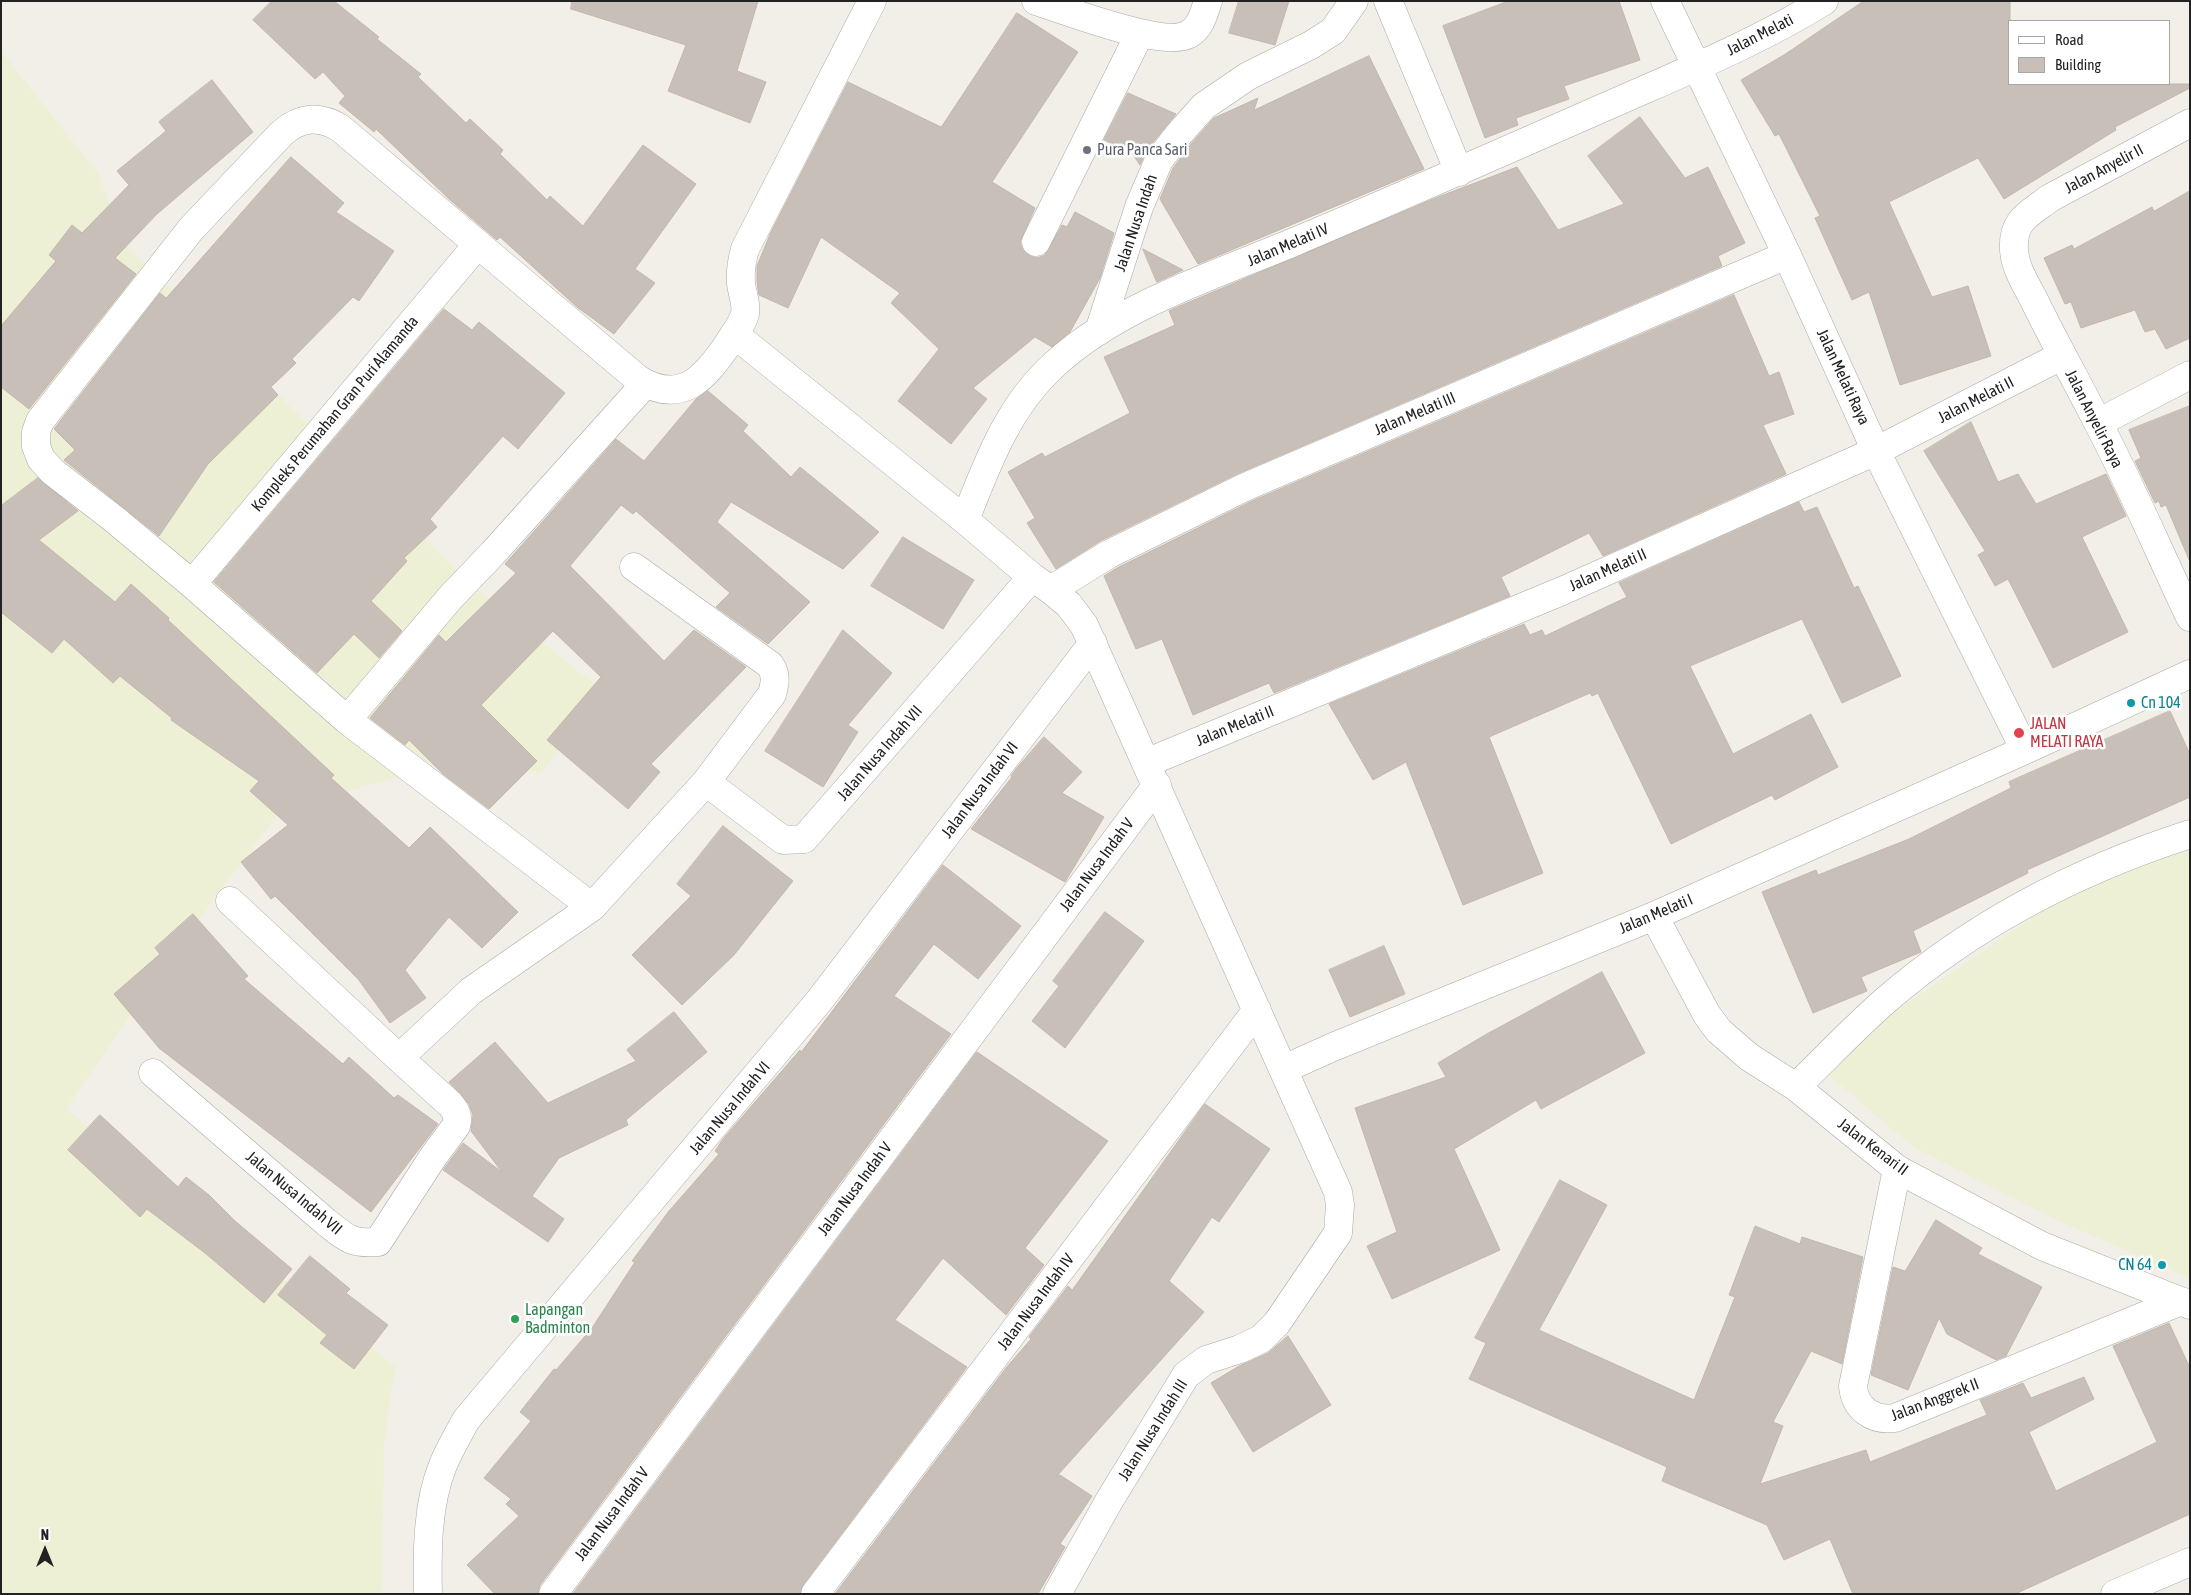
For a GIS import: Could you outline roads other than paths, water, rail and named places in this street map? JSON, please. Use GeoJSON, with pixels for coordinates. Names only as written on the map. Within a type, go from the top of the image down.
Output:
{"type":"FeatureCollection","features":[{"type":"Feature","properties":{"kind":"street"},"geometry":{"type":"LineString","coordinates":[[592,908],[347,720],[192,584],[114,519],[53,472],[41,459],[36,446],[36,432],[40,421],[191,229],[282,133],[293,124],[313,119],[327,121],[340,128],[645,384],[670,389],[694,383],[713,366],[743,320],[745,308],[741,273],[745,249],[872,1]]}},
{"type":"Feature","properties":{"kind":"street"},"geometry":{"type":"LineString","coordinates":[[1036,1],[1140,33],[1168,39],[1179,38],[1189,34],[1201,22],[1208,1]]}},
{"type":"Feature","properties":{"kind":"street","name":"Jalan Nusa Indah"},"geometry":{"type":"LineString","coordinates":[[1100,331],[1139,207],[1159,160],[1174,140],[1204,106],[1248,76],[1311,45],[1333,31],[1354,1]]}},
{"type":"Feature","properties":{"kind":"street"},"geometry":{"type":"LineString","coordinates":[[1388,1],[1459,172]]}},
{"type":"Feature","properties":{"kind":"street","name":"Jalan Melati Raya"},"geometry":{"type":"LineString","coordinates":[[1665,1],[1787,254],[1876,450],[2025,750]]}},
{"type":"Feature","properties":{"kind":"street","name":"Jalan Melati"},"geometry":{"type":"LineString","coordinates":[[1696,67],[1765,34],[1824,1]]}},
{"type":"Feature","properties":{"kind":"street"},"geometry":{"type":"LineString","coordinates":[[1036,242],[1140,33]]}},
{"type":"Feature","properties":{"kind":"street","name":"Jalan Melati IV"},"geometry":{"type":"LineString","coordinates":[[965,520],[994,448],[1010,419],[1052,366],[1077,345],[1134,310],[1459,172],[1696,67]]}},
{"type":"Feature","properties":{"kind":"street","name":"Jalan Anyelir II"},"geometry":{"type":"LineString","coordinates":[[2021,220],[2050,198],[2190,123]]}},
{"type":"Feature","properties":{"kind":"street","name":"Jalan Anyelir Raya"},"geometry":{"type":"LineString","coordinates":[[2021,220],[2014,235],[2015,259],[2061,356],[2098,422],[2190,617]]}},
{"type":"Feature","properties":{"kind":"street","name":"Kompleks Perumahan Gran Puri Alamanda"},"geometry":{"type":"LineString","coordinates":[[192,584],[478,244]]}},
{"type":"Feature","properties":{"kind":"street","name":"Jalan Melati III"},"geometry":{"type":"LineString","coordinates":[[1042,583],[1109,554],[1245,487],[1787,254]]}},
{"type":"Feature","properties":{"kind":"street"},"geometry":{"type":"LineString","coordinates":[[734,334],[1069,605],[1084,625],[1284,1069]]}},
{"type":"Feature","properties":{"kind":"street","name":"Jalan Melati II"},"geometry":{"type":"LineString","coordinates":[[1151,774],[1876,450],[2061,356]]}},
{"type":"Feature","properties":{"kind":"street"},"geometry":{"type":"LineString","coordinates":[[2098,422],[2190,375]]}},
{"type":"Feature","properties":{"kind":"street"},"geometry":{"type":"LineString","coordinates":[[347,720],[450,598],[645,384]]}},
{"type":"Feature","properties":{"kind":"street"},"geometry":{"type":"LineString","coordinates":[[399,1058],[471,991],[592,908],[706,782],[772,694],[775,685],[774,670],[770,665],[634,567]]}},
{"type":"Feature","properties":{"kind":"street","name":"Jalan Nusa Indah VII"},"geometry":{"type":"LineString","coordinates":[[706,782],[783,840],[804,839],[1042,583]]}},
{"type":"Feature","properties":{"kind":"street","name":"Jalan Nusa Indah VI"},"geometry":{"type":"LineString","coordinates":[[428,1594],[427,1571],[432,1504],[443,1466],[466,1420],[819,1001],[1093,643]]}},
{"type":"Feature","properties":{"kind":"street","name":"Jalan Melati I"},"geometry":{"type":"LineString","coordinates":[[1284,1069],[1333,1047],[1654,916],[2190,674]]}},
{"type":"Feature","properties":{"kind":"street","name":"Jalan Nusa Indah V"},"geometry":{"type":"LineString","coordinates":[[553,1594],[1151,774]]}},
{"type":"Feature","properties":{"kind":"street"},"geometry":{"type":"LineString","coordinates":[[1796,1087],[1886,1000],[1934,962],[1984,927],[2036,896],[2091,870],[2148,847],[2190,834]]}},
{"type":"Feature","properties":{"kind":"street","name":"Jalan Nusa Indah VII"},"geometry":{"type":"LineString","coordinates":[[153,1074],[326,1222],[350,1240],[366,1243],[378,1242],[456,1126],[458,1121],[456,1112],[450,1104],[230,901]]}},
{"type":"Feature","properties":{"kind":"street","name":"Jalan Kenari II"},"geometry":{"type":"LineString","coordinates":[[1654,916],[1707,1015],[1720,1031],[1749,1057],[1796,1087],[1897,1169],[2042,1246],[2185,1303]]}},
{"type":"Feature","properties":{"kind":"street","name":"Jalan Nusa Indah IV"},"geometry":{"type":"LineString","coordinates":[[815,1594],[1256,1010]]}},
{"type":"Feature","properties":{"kind":"street","name":"Jalan Nusa Indah III"},"geometry":{"type":"LineString","coordinates":[[1057,1594],[1109,1501],[1186,1375],[1206,1360],[1250,1345],[1270,1332],[1338,1233],[1340,1219],[1338,1192],[1284,1069]]}},
{"type":"Feature","properties":{"kind":"street","name":"Jalan Anggrek II"},"geometry":{"type":"LineString","coordinates":[[1897,1169],[1853,1386],[1855,1397],[1860,1407],[1873,1416],[1884,1419],[1895,1418],[2185,1303]]}},
{"type":"Feature","properties":{"kind":"street"},"geometry":{"type":"LineString","coordinates":[[2115,1594],[2190,1562]]}},
{"type":"Feature","properties":{"kind":"place","name":"Pura Panca Sari"},"geometry":{"type":"Point","coordinates":[1087,150]}},
{"type":"Feature","properties":{"kind":"place","name":"Cn 104"},"geometry":{"type":"Point","coordinates":[2131,703]}},
{"type":"Feature","properties":{"kind":"place","name":"JALAN MELATI RAYA"},"geometry":{"type":"Point","coordinates":[2019,733]}},
{"type":"Feature","properties":{"kind":"place","name":"CN 64"},"geometry":{"type":"Point","coordinates":[2162,1265]}},
{"type":"Feature","properties":{"kind":"place","name":"Lapangan Badminton"},"geometry":{"type":"Point","coordinates":[515,1319]}}]}
